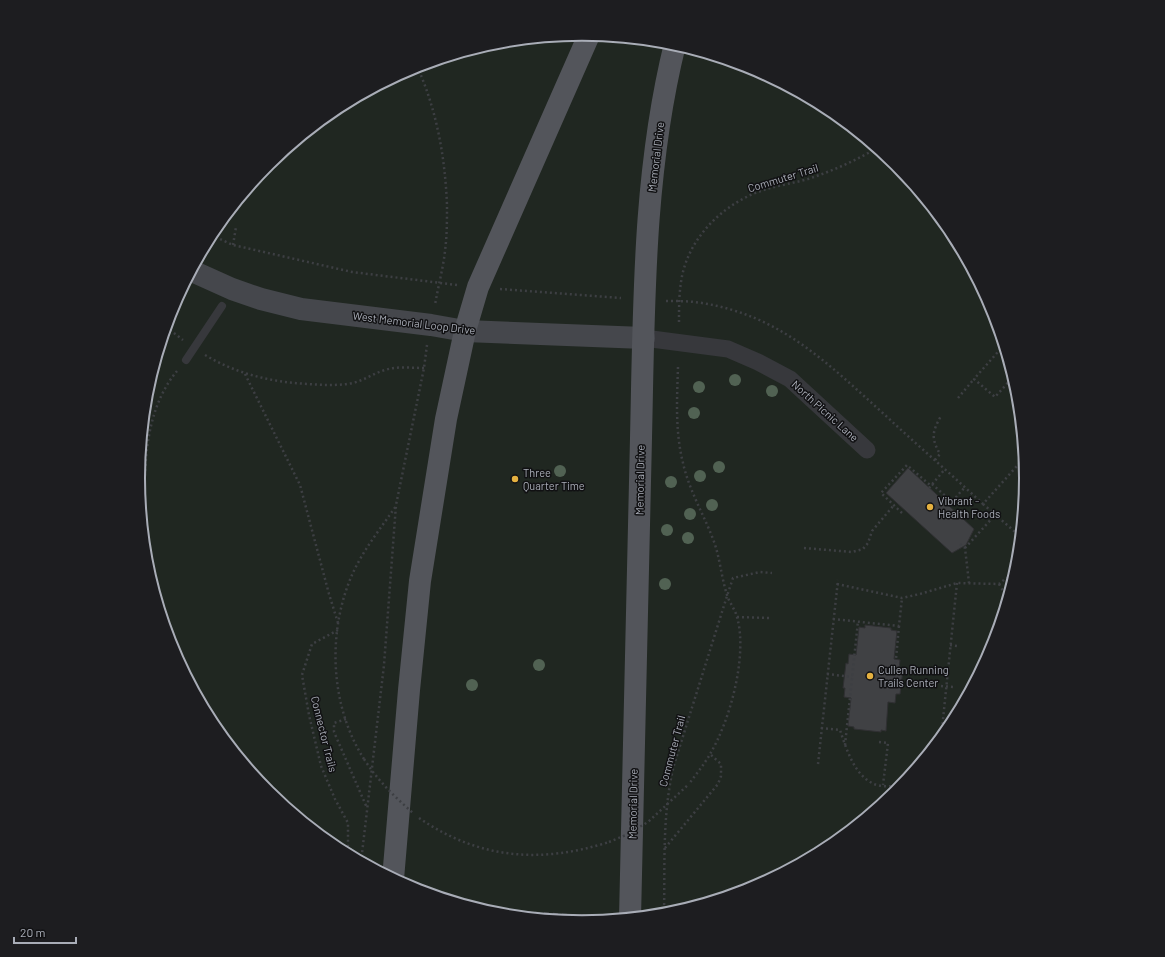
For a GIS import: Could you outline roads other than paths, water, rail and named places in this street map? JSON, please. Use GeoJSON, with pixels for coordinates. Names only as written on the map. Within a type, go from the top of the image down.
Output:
{"type":"FeatureCollection","features":[{"type":"Feature","properties":{"kind":"main road"},"geometry":{"type":"LineString","coordinates":[[394,873],[420,581],[446,419],[465,331],[478,287],[586,41]]}},
{"type":"Feature","properties":{"kind":"main road","name":"Memorial Drive"},"geometry":{"type":"LineString","coordinates":[[630,913],[647,238],[653,167],[668,71],[673,50]]}},
{"type":"Feature","properties":{"kind":"street","name":"West Memorial Loop Drive"},"geometry":{"type":"LineString","coordinates":[[197,273],[232,289],[261,299],[301,309],[431,325],[465,331],[644,338]]}},
{"type":"Feature","properties":{"kind":"street","name":"North Picnic Lane"},"geometry":{"type":"LineString","coordinates":[[644,338],[728,349],[758,362],[790,379],[867,450]]}},
{"type":"Feature","properties":{"kind":"lane"},"geometry":{"type":"LineString","coordinates":[[186,360],[195,349],[222,306]]}},
{"type":"Feature","properties":{"kind":"railway"},"geometry":{"type":"LineString","coordinates":[[541,914],[577,916]]}},
{"type":"Feature","properties":{"kind":"place","name":"Three Quarter Time"},"geometry":{"type":"Point","coordinates":[515,479]}},
{"type":"Feature","properties":{"kind":"place","name":"Vibrant - Health Foods"},"geometry":{"type":"Point","coordinates":[930,507]}},
{"type":"Feature","properties":{"kind":"place","name":"Cullen Running Trails Center"},"geometry":{"type":"Point","coordinates":[870,676]}}]}
